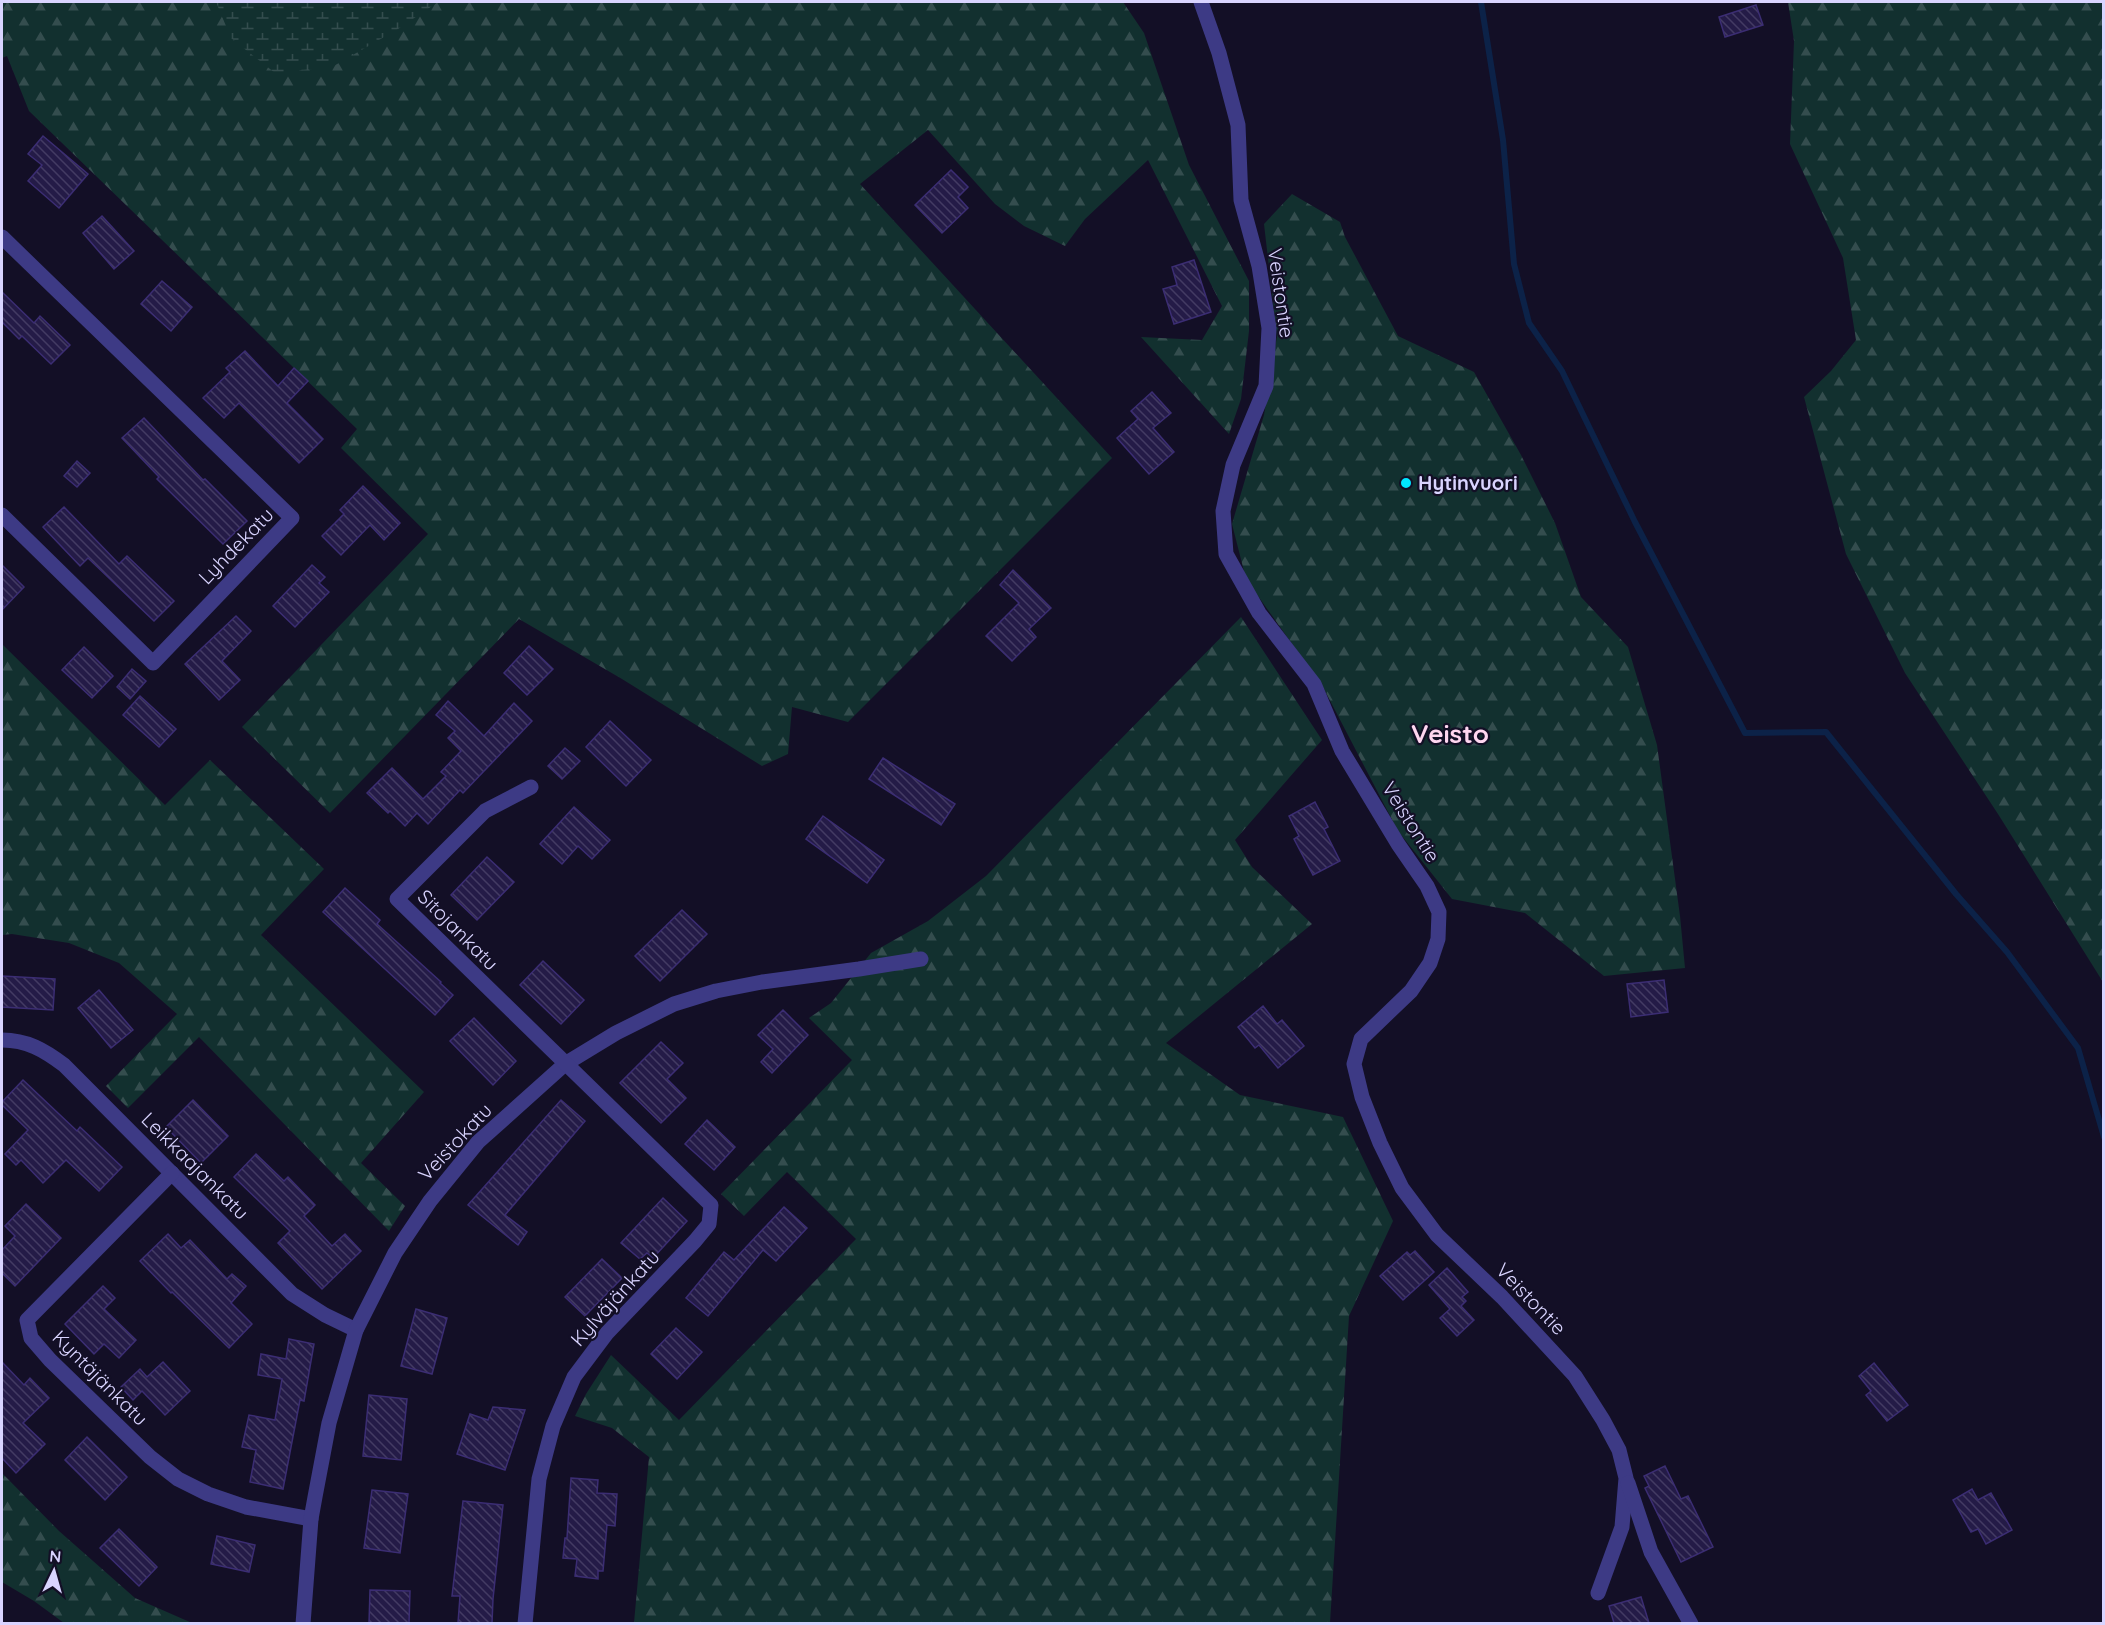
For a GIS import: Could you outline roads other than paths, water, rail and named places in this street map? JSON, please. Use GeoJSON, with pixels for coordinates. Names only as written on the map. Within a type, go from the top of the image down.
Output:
{"type":"FeatureCollection","features":[{"type":"Feature","properties":{"kind":"street","name":"Veistontie"},"geometry":{"type":"LineString","coordinates":[[1201,2],[1219,53],[1238,125],[1241,200],[1259,266],[1269,328],[1266,386],[1233,465],[1223,511],[1226,554],[1259,613],[1314,684],[1342,751],[1398,844],[1427,886],[1439,912],[1438,939],[1430,963],[1410,991],[1361,1039],[1354,1064],[1362,1097],[1380,1143],[1402,1188],[1437,1235],[1502,1297],[1575,1376],[1619,1450],[1626,1478],[1622,1527],[1598,1593]]}},
{"type":"Feature","properties":{"kind":"street","name":"Lyhdekatu"},"geometry":{"type":"LineString","coordinates":[[2,237],[292,518],[153,663],[2,515]]}},
{"type":"Feature","properties":{"kind":"street","name":"Sitojankatu"},"geometry":{"type":"LineString","coordinates":[[531,787],[485,811],[397,899],[565,1064]]}},
{"type":"Feature","properties":{"kind":"street","name":"Veistokatu"},"geometry":{"type":"LineString","coordinates":[[303,1623],[311,1519],[329,1423],[356,1330],[396,1253],[430,1201],[478,1142],[565,1064],[616,1033],[674,1004],[717,991],[921,959]]}},
{"type":"Feature","properties":{"kind":"street","name":"Leikkaajankatu"},"geometry":{"type":"LineString","coordinates":[[2,1040],[19,1040],[42,1049],[64,1065],[292,1294],[325,1315],[356,1330]]}},
{"type":"Feature","properties":{"kind":"street","name":"Kylväjänkatu"},"geometry":{"type":"LineString","coordinates":[[525,1623],[539,1479],[553,1426],[572,1383],[607,1333],[709,1224],[711,1205],[565,1064]]}},
{"type":"Feature","properties":{"kind":"street","name":"Kyntäjänkatu"},"geometry":{"type":"LineString","coordinates":[[172,1173],[27,1320],[31,1338],[50,1360],[150,1457],[178,1479],[208,1494],[246,1507],[311,1519]]}},
{"type":"Feature","properties":{"kind":"street"},"geometry":{"type":"LineString","coordinates":[[1626,1478],[1651,1552],[1692,1623]]}},
{"type":"Feature","properties":{"kind":"waterway"},"geometry":{"type":"LineString","coordinates":[[1481,2],[1503,140],[1514,264],[1529,323],[1562,371],[1635,522],[1745,733],[1826,732],[1956,894],[2007,952],[2078,1048],[2104,1137]]}},
{"type":"Feature","properties":{"kind":"place","name":"Hytinvuori"},"geometry":{"type":"Point","coordinates":[1406,483]}},
{"type":"Feature","properties":{"kind":"district","name":"Veisto"},"geometry":{"type":"Point","coordinates":[1450,734]}}]}
